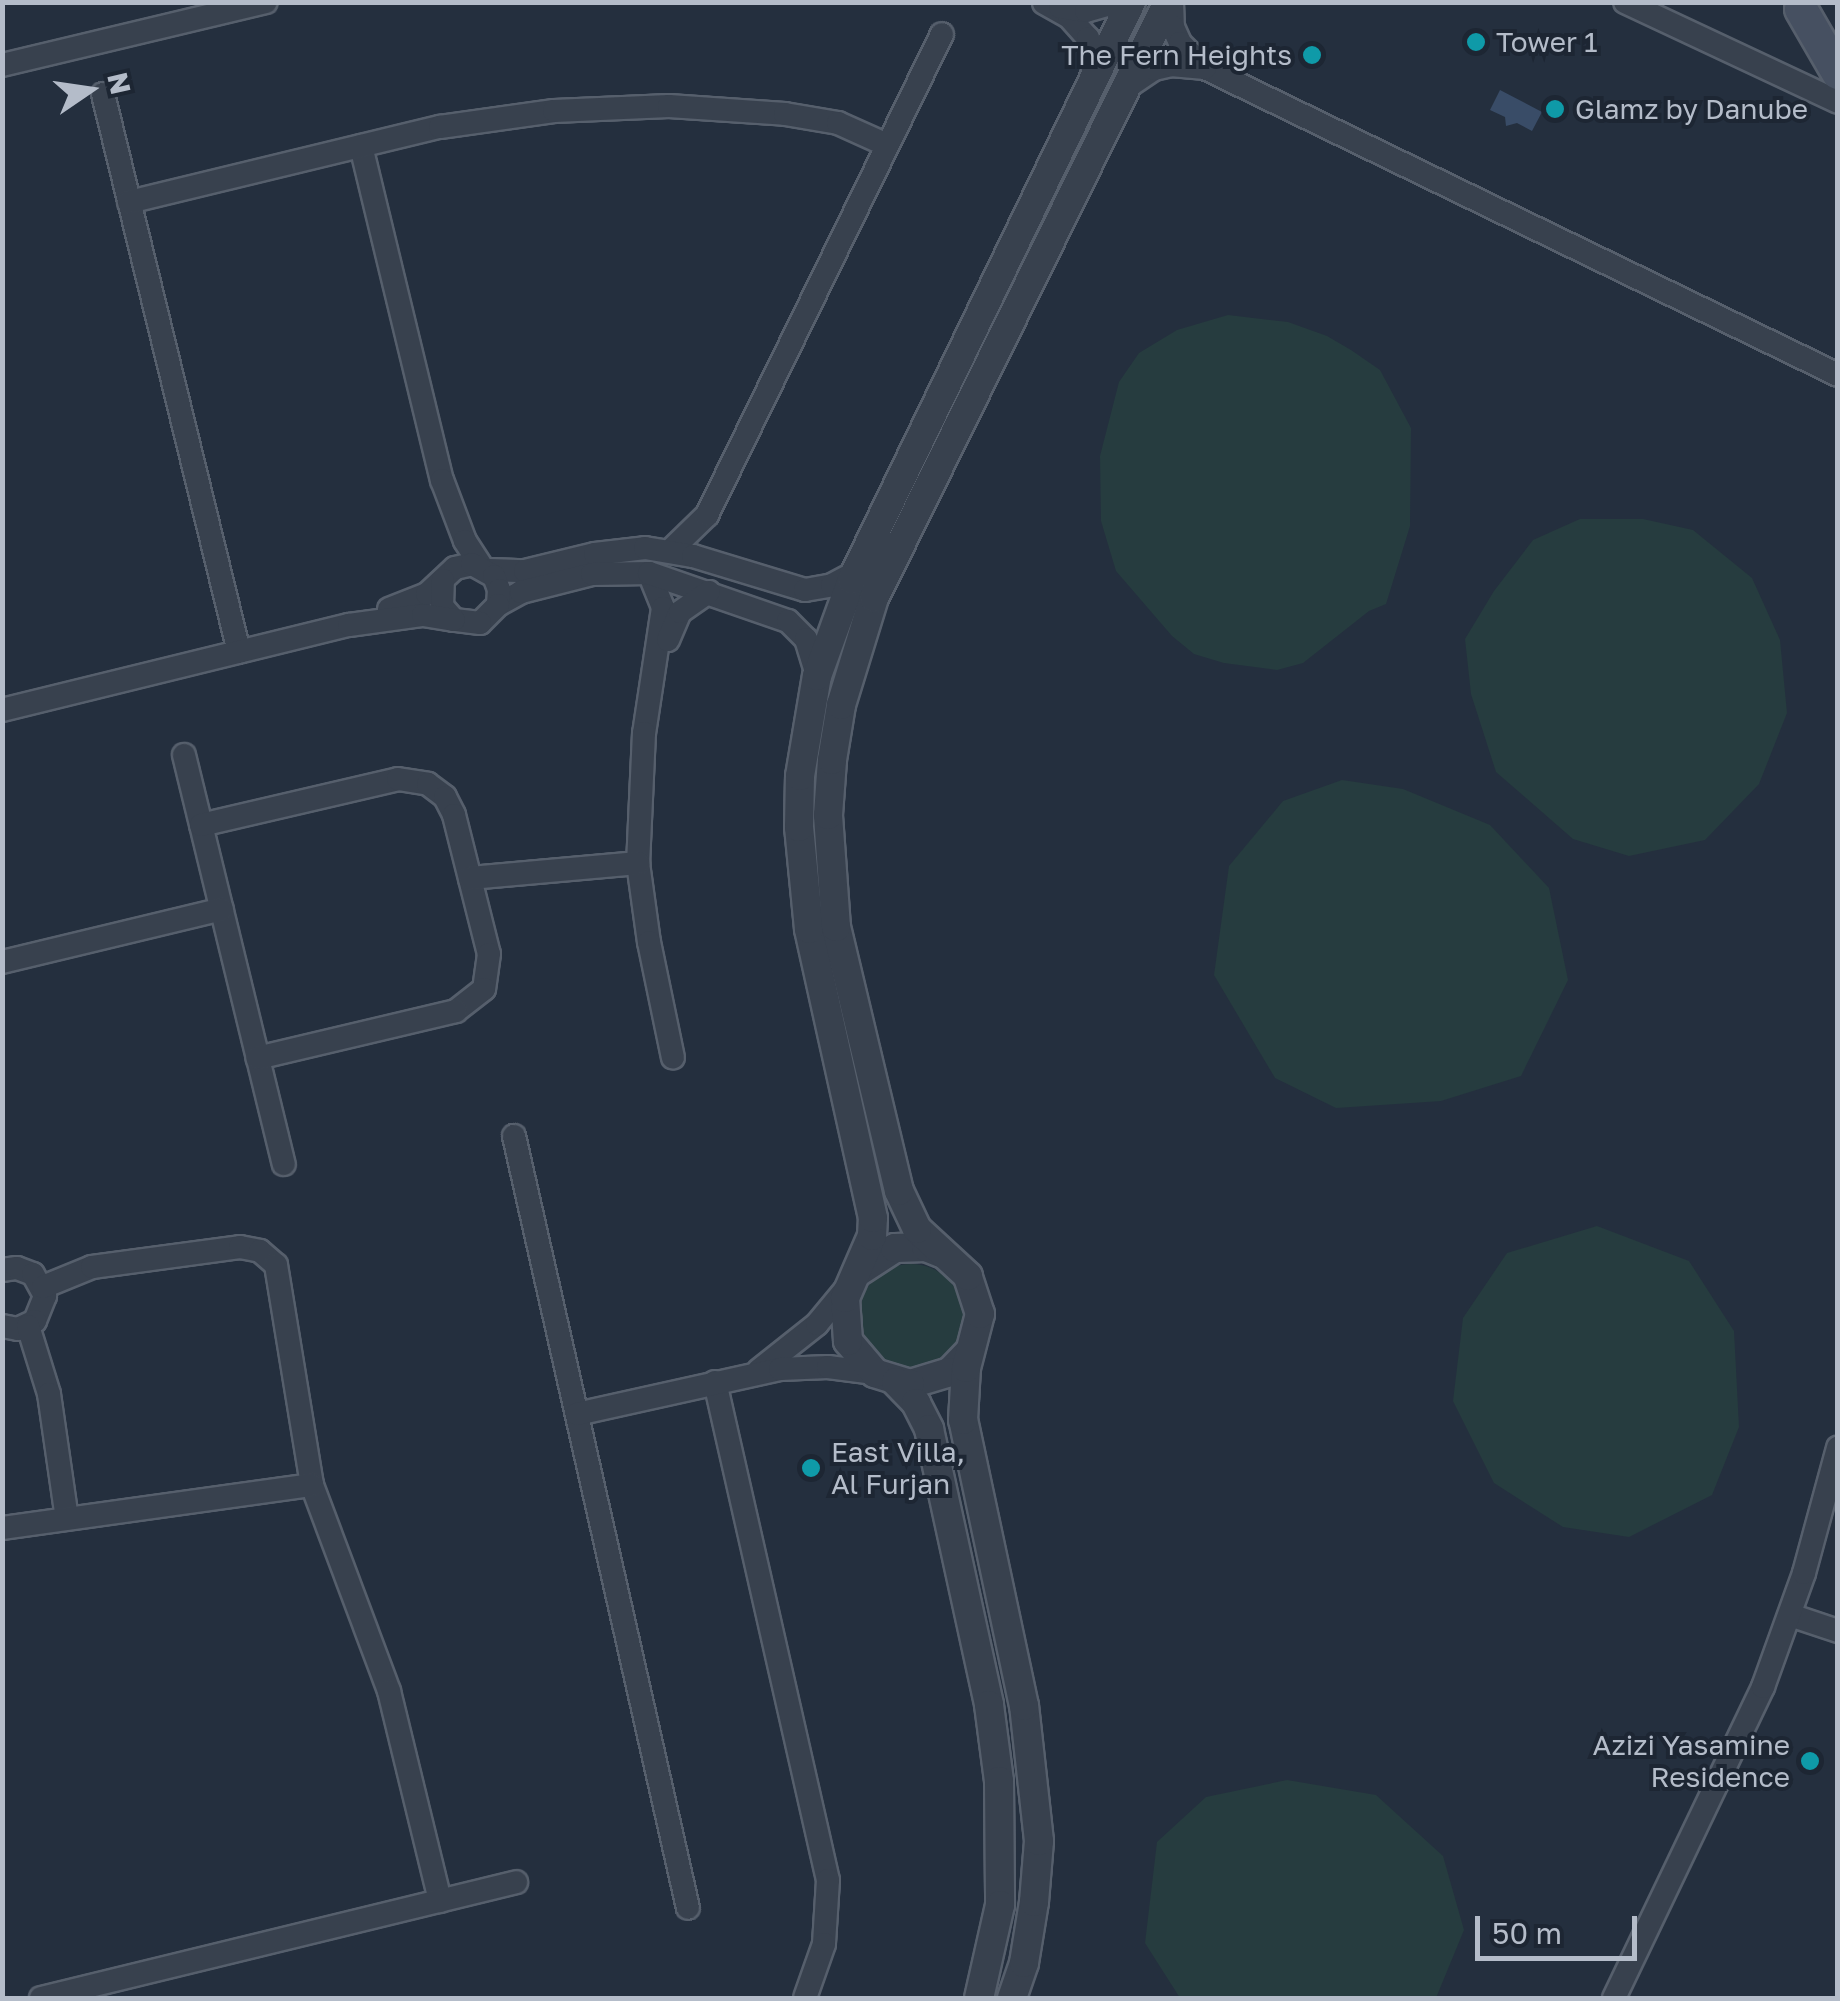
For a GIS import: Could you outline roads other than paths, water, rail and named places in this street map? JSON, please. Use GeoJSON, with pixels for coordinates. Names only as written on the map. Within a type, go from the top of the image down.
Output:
{"type":"FeatureCollection","features":[{"type":"Feature","properties":{"kind":"main road"},"geometry":{"type":"LineString","coordinates":[[1794,6],[1838,27]]}},
{"type":"Feature","properties":{"kind":"main road"},"geometry":{"type":"LineString","coordinates":[[1794,6],[1838,73]]}},
{"type":"Feature","properties":{"kind":"street"},"geometry":{"type":"LineString","coordinates":[[2,64],[266,2]]}},
{"type":"Feature","properties":{"kind":"street"},"geometry":{"type":"LineString","coordinates":[[1043,3],[1086,11],[1117,2]]}},
{"type":"Feature","properties":{"kind":"street"},"geometry":{"type":"LineString","coordinates":[[979,1998],[1000,1905],[1002,1865],[999,1781],[990,1705],[929,1429],[916,1403],[854,1354],[844,1327],[854,1278],[872,1236],[872,1206],[802,878],[800,776],[817,676],[856,572],[1094,86],[1131,2]]}},
{"type":"Feature","properties":{"kind":"street"},"geometry":{"type":"LineString","coordinates":[[1170,2],[1180,43],[1205,68]]}},
{"type":"Feature","properties":{"kind":"street"},"geometry":{"type":"LineString","coordinates":[[1012,1998],[1024,1963],[1034,1902],[1038,1841],[1035,1778],[963,1420],[963,1386],[978,1334],[977,1294],[954,1261],[917,1229],[899,1190],[836,926],[829,852],[832,760],[841,704],[874,598],[1170,2]]}},
{"type":"Feature","properties":{"kind":"street"},"geometry":{"type":"LineString","coordinates":[[1624,2],[1838,102]]}},
{"type":"Feature","properties":{"kind":"street"},"geometry":{"type":"LineString","coordinates":[[1043,3],[1069,17],[1088,38],[1094,54],[1094,86]]}},
{"type":"Feature","properties":{"kind":"street"},"geometry":{"type":"LineString","coordinates":[[670,551],[707,515],[942,34]]}},
{"type":"Feature","properties":{"kind":"street"},"geometry":{"type":"LineString","coordinates":[[1126,88],[1154,69],[1188,64],[1205,68],[1838,375]]}},
{"type":"Feature","properties":{"kind":"street"},"geometry":{"type":"LineString","coordinates":[[102,94],[239,652]]}},
{"type":"Feature","properties":{"kind":"street"},"geometry":{"type":"LineString","coordinates":[[129,202],[497,117],[668,106],[812,117],[863,132],[887,145]]}},
{"type":"Feature","properties":{"kind":"street"},"geometry":{"type":"LineString","coordinates":[[362,146],[442,480],[452,550],[442,606],[454,620]]}},
{"type":"Feature","properties":{"kind":"street"},"geometry":{"type":"LineString","coordinates":[[442,480],[464,542],[498,582],[498,604]]}},
{"type":"Feature","properties":{"kind":"street"},"geometry":{"type":"LineString","coordinates":[[707,515],[706,539],[713,562]]}},
{"type":"Feature","properties":{"kind":"street"},"geometry":{"type":"LineString","coordinates":[[2,710],[349,624],[414,601],[463,565],[525,571],[622,549],[670,551],[805,590],[832,585],[856,572]]}},
{"type":"Feature","properties":{"kind":"street"},"geometry":{"type":"LineString","coordinates":[[654,676],[680,612],[719,595],[737,571]]}},
{"type":"Feature","properties":{"kind":"street"},"geometry":{"type":"LineString","coordinates":[[349,624],[423,614],[480,622],[498,604],[521,592],[592,574],[648,573],[767,612],[798,629],[812,650],[817,676]]}},
{"type":"Feature","properties":{"kind":"street"},"geometry":{"type":"LineString","coordinates":[[648,573],[663,608],[640,775],[638,863],[649,942],[673,1058]]}},
{"type":"Feature","properties":{"kind":"street"},"geometry":{"type":"LineString","coordinates":[[184,755],[284,1164]]}},
{"type":"Feature","properties":{"kind":"street"},"geometry":{"type":"LineString","coordinates":[[201,825],[409,778],[428,784],[450,805],[470,878],[490,966],[476,999],[456,1011],[258,1058]]}},
{"type":"Feature","properties":{"kind":"street"},"geometry":{"type":"LineString","coordinates":[[470,878],[510,871],[638,863]]}},
{"type":"Feature","properties":{"kind":"street"},"geometry":{"type":"LineString","coordinates":[[2,962],[222,909]]}},
{"type":"Feature","properties":{"kind":"street"},"geometry":{"type":"LineString","coordinates":[[514,1136],[688,1908]]}},
{"type":"Feature","properties":{"kind":"street"},"geometry":{"type":"LineString","coordinates":[[43,1288],[74,1272],[240,1247],[269,1257],[280,1274],[312,1485],[389,1692],[440,1901]]}},
{"type":"Feature","properties":{"kind":"street"},"geometry":{"type":"LineString","coordinates":[[756,1372],[807,1332],[881,1253],[926,1247],[954,1261]]}},
{"type":"Feature","properties":{"kind":"street"},"geometry":{"type":"LineString","coordinates":[[2,1270],[26,1270],[43,1288],[41,1314],[28,1326],[2,1326]]}},
{"type":"Feature","properties":{"kind":"street"},"geometry":{"type":"LineString","coordinates":[[28,1326],[49,1394],[67,1519]]}},
{"type":"Feature","properties":{"kind":"street"},"geometry":{"type":"LineString","coordinates":[[577,1414],[756,1372],[828,1367],[886,1378],[938,1379],[970,1352]]}},
{"type":"Feature","properties":{"kind":"street"},"geometry":{"type":"LineString","coordinates":[[715,1382],[828,1880],[824,1944],[805,1998]]}},
{"type":"Feature","properties":{"kind":"street"},"geometry":{"type":"LineString","coordinates":[[1614,1998],[1747,1722],[1790,1615],[1838,1448]]}},
{"type":"Feature","properties":{"kind":"street"},"geometry":{"type":"LineString","coordinates":[[2,1528],[312,1485]]}},
{"type":"Feature","properties":{"kind":"street"},"geometry":{"type":"LineString","coordinates":[[1790,1615],[1838,1631]]}},
{"type":"Feature","properties":{"kind":"street"},"geometry":{"type":"LineString","coordinates":[[41,1998],[516,1882]]}},
{"type":"Feature","properties":{"kind":"water"},"geometry":{"type":"Polygon","coordinates":[[[1500,90],[1542,112],[1532,131],[1517,123],[1506,126],[1505,117],[1490,110],[1500,90]]]}},
{"type":"Feature","properties":{"kind":"place","name":"Tower 1"},"geometry":{"type":"Point","coordinates":[1476,42]}},
{"type":"Feature","properties":{"kind":"place","name":"The Fern Heights"},"geometry":{"type":"Point","coordinates":[1312,55]}},
{"type":"Feature","properties":{"kind":"place","name":"Glamz by Danube"},"geometry":{"type":"Point","coordinates":[1555,109]}},
{"type":"Feature","properties":{"kind":"place","name":"East Villa, Al Furjan"},"geometry":{"type":"Point","coordinates":[811,1468]}},
{"type":"Feature","properties":{"kind":"place","name":"Azizi Yasamine Residence"},"geometry":{"type":"Point","coordinates":[1810,1761]}}]}
